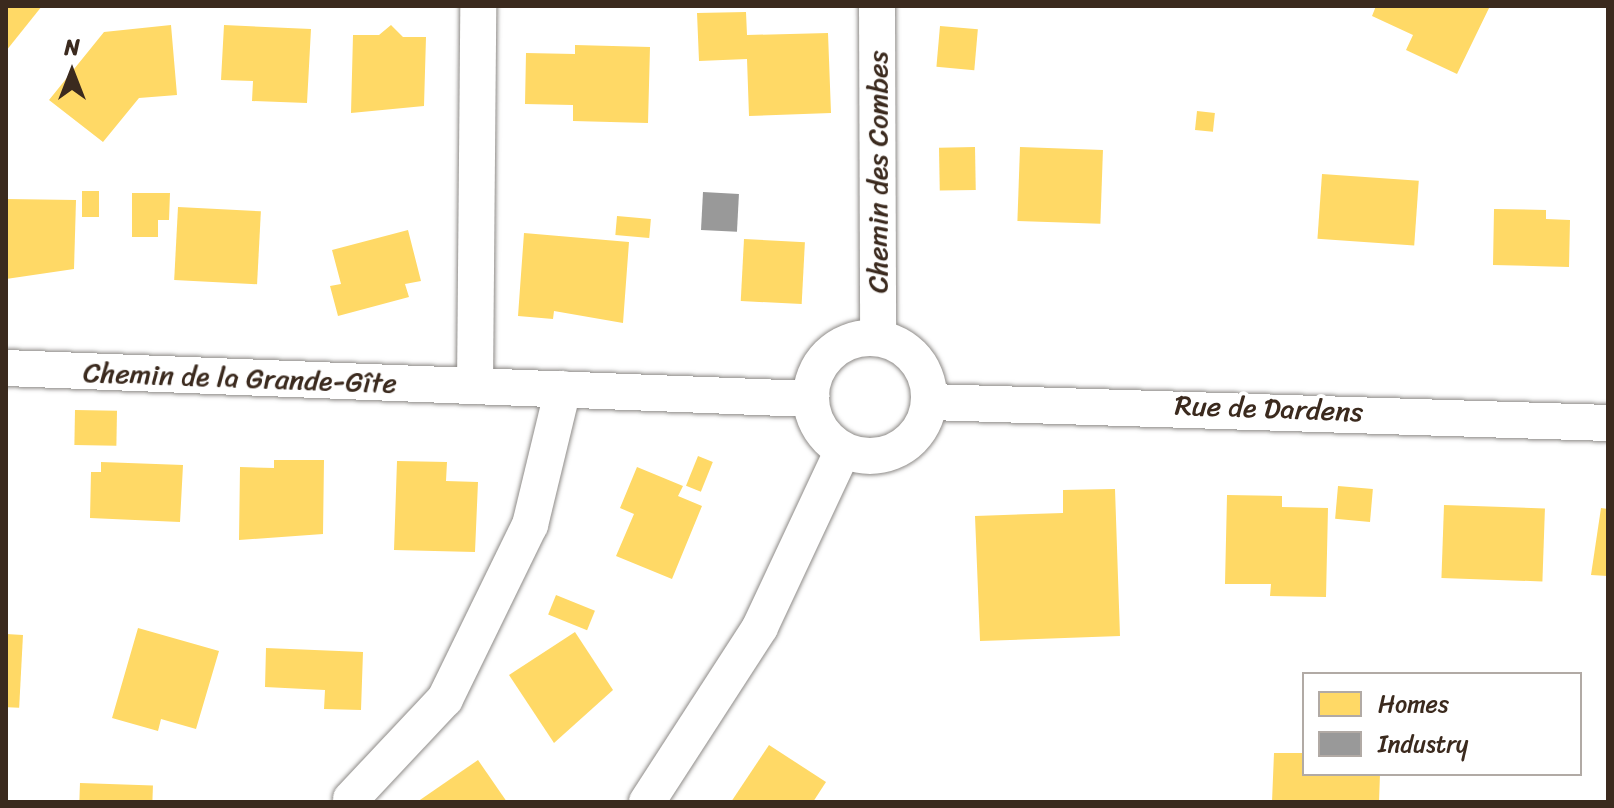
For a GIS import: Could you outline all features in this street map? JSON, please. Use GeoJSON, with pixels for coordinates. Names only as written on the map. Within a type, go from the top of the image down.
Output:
{"type":"FeatureCollection","features":[{"type":"Feature","properties":{"kind":"street"},"geometry":{"type":"LineString","coordinates":[[475,386],[478,6]]}},
{"type":"Feature","properties":{"kind":"street","name":"Chemin des Combes"},"geometry":{"type":"LineString","coordinates":[[877,6],[878,338]]}},
{"type":"Feature","properties":{"kind":"street"},"geometry":{"type":"LineString","coordinates":[[878,338],[917,360],[930,402],[921,428],[901,448],[873,457],[843,450],[815,419],[811,399],[830,352],[878,338]]}},
{"type":"Feature","properties":{"kind":"street","name":"Chemin de la Grande-Gîte"},"geometry":{"type":"LineString","coordinates":[[6,368],[811,399]]}},
{"type":"Feature","properties":{"kind":"street"},"geometry":{"type":"LineString","coordinates":[[351,799],[445,699],[530,525],[563,389]]}},
{"type":"Feature","properties":{"kind":"street","name":"Rue de Dardens"},"geometry":{"type":"LineString","coordinates":[[930,402],[1608,423]]}},
{"type":"Feature","properties":{"kind":"street"},"geometry":{"type":"LineString","coordinates":[[647,802],[760,627],[843,450]]}},
{"type":"Feature","properties":{"kind":"building: Homes"},"geometry":{"type":"Polygon","coordinates":[[[6,6],[42,6],[6,51],[6,6]]]}},
{"type":"Feature","properties":{"kind":"building: Homes"},"geometry":{"type":"Polygon","coordinates":[[[1376,6],[1490,6],[1457,74],[1406,50],[1413,35],[1372,16],[1376,6]]]}},
{"type":"Feature","properties":{"kind":"building: Homes"},"geometry":{"type":"Polygon","coordinates":[[[746,12],[747,35],[828,33],[831,113],[749,116],[747,59],[699,61],[697,13],[746,12]]]}},
{"type":"Feature","properties":{"kind":"building: Homes"},"geometry":{"type":"Polygon","coordinates":[[[171,25],[177,95],[139,98],[103,142],[49,100],[104,32],[171,25]]]}},
{"type":"Feature","properties":{"kind":"building: Homes"},"geometry":{"type":"Polygon","coordinates":[[[224,25],[311,29],[307,103],[252,101],[253,81],[221,80],[224,25]]]}},
{"type":"Feature","properties":{"kind":"building: Homes"},"geometry":{"type":"Polygon","coordinates":[[[391,25],[403,37],[426,37],[424,106],[351,113],[353,35],[379,35],[391,25]]]}},
{"type":"Feature","properties":{"kind":"building: Homes"},"geometry":{"type":"Polygon","coordinates":[[[940,26],[978,29],[974,70],[936,67],[940,26]]]}},
{"type":"Feature","properties":{"kind":"building: Homes"},"geometry":{"type":"Polygon","coordinates":[[[575,45],[650,47],[648,123],[573,121],[573,105],[525,104],[526,53],[575,54],[575,45]]]}},
{"type":"Feature","properties":{"kind":"building: Homes"},"geometry":{"type":"Polygon","coordinates":[[[1197,111],[1215,113],[1213,132],[1195,130],[1197,111]]]}},
{"type":"Feature","properties":{"kind":"building: Homes"},"geometry":{"type":"Polygon","coordinates":[[[975,147],[976,190],[940,191],[939,148],[975,147]]]}},
{"type":"Feature","properties":{"kind":"building: Homes"},"geometry":{"type":"Polygon","coordinates":[[[1020,147],[1103,150],[1100,224],[1017,221],[1020,147]]]}},
{"type":"Feature","properties":{"kind":"building: Homes"},"geometry":{"type":"Polygon","coordinates":[[[1322,174],[1419,181],[1414,246],[1317,239],[1322,174]]]}},
{"type":"Feature","properties":{"kind":"building: Homes"},"geometry":{"type":"Polygon","coordinates":[[[82,191],[99,191],[99,217],[82,217],[82,191]]]}},
{"type":"Feature","properties":{"kind":"building: Homes"},"geometry":{"type":"Polygon","coordinates":[[[132,193],[170,193],[169,220],[158,220],[158,237],[132,237],[132,193]]]}},
{"type":"Feature","properties":{"kind":"building: Homes"},"geometry":{"type":"Polygon","coordinates":[[[6,199],[76,200],[74,269],[6,279],[6,199]]]}},
{"type":"Feature","properties":{"kind":"building: Homes"},"geometry":{"type":"Polygon","coordinates":[[[178,207],[261,211],[257,284],[174,280],[178,207]]]}},
{"type":"Feature","properties":{"kind":"building: Homes"},"geometry":{"type":"Polygon","coordinates":[[[1494,209],[1546,210],[1546,219],[1570,220],[1569,267],[1493,265],[1494,209]]]}},
{"type":"Feature","properties":{"kind":"building: Homes"},"geometry":{"type":"Polygon","coordinates":[[[617,216],[651,219],[649,238],[615,235],[617,216]]]}},
{"type":"Feature","properties":{"kind":"building: Homes"},"geometry":{"type":"Polygon","coordinates":[[[408,230],[421,281],[405,284],[409,297],[338,316],[330,286],[341,284],[332,250],[408,230]]]}},
{"type":"Feature","properties":{"kind":"building: Homes"},"geometry":{"type":"Polygon","coordinates":[[[524,233],[629,242],[623,323],[554,311],[553,319],[518,316],[524,233]]]}},
{"type":"Feature","properties":{"kind":"building: Homes"},"geometry":{"type":"Polygon","coordinates":[[[744,239],[805,242],[802,304],[741,301],[744,239]]]}},
{"type":"Feature","properties":{"kind":"building: Homes"},"geometry":{"type":"Polygon","coordinates":[[[75,410],[117,411],[116,446],[74,445],[75,410]]]}},
{"type":"Feature","properties":{"kind":"building: Homes"},"geometry":{"type":"Polygon","coordinates":[[[698,456],[713,462],[701,492],[686,486],[698,456]]]}},
{"type":"Feature","properties":{"kind":"building: Homes"},"geometry":{"type":"Polygon","coordinates":[[[274,460],[324,460],[323,534],[239,540],[240,467],[274,468],[274,460]]]}},
{"type":"Feature","properties":{"kind":"building: Homes"},"geometry":{"type":"Polygon","coordinates":[[[397,461],[447,462],[446,481],[478,482],[475,552],[394,550],[397,461]]]}},
{"type":"Feature","properties":{"kind":"building: Homes"},"geometry":{"type":"Polygon","coordinates":[[[101,462],[183,465],[180,522],[90,518],[91,472],[101,472],[101,462]]]}},
{"type":"Feature","properties":{"kind":"building: Homes"},"geometry":{"type":"Polygon","coordinates":[[[637,467],[683,486],[678,496],[702,506],[672,579],[616,556],[634,514],[620,508],[637,467]]]}},
{"type":"Feature","properties":{"kind":"building: Homes"},"geometry":{"type":"Polygon","coordinates":[[[1338,486],[1373,489],[1370,522],[1335,519],[1338,486]]]}},
{"type":"Feature","properties":{"kind":"building: Homes"},"geometry":{"type":"Polygon","coordinates":[[[1115,489],[1120,636],[980,641],[975,516],[1063,513],[1063,490],[1115,489]]]}},
{"type":"Feature","properties":{"kind":"building: Homes"},"geometry":{"type":"Polygon","coordinates":[[[1227,495],[1282,496],[1282,507],[1328,508],[1326,597],[1270,596],[1271,584],[1225,584],[1227,495]]]}},
{"type":"Feature","properties":{"kind":"building: Homes"},"geometry":{"type":"Polygon","coordinates":[[[1444,505],[1545,509],[1542,581],[1441,578],[1444,505]]]}},
{"type":"Feature","properties":{"kind":"building: Homes"},"geometry":{"type":"Polygon","coordinates":[[[1601,508],[1608,509],[1608,576],[1591,575],[1601,508]]]}},
{"type":"Feature","properties":{"kind":"building: Homes"},"geometry":{"type":"Polygon","coordinates":[[[556,595],[595,611],[587,630],[548,614],[556,595]]]}},
{"type":"Feature","properties":{"kind":"building: Homes"},"geometry":{"type":"Polygon","coordinates":[[[138,628],[219,651],[196,729],[161,719],[158,731],[112,718],[138,628]]]}},
{"type":"Feature","properties":{"kind":"building: Homes"},"geometry":{"type":"Polygon","coordinates":[[[575,632],[613,690],[554,743],[509,675],[575,632]]]}},
{"type":"Feature","properties":{"kind":"building: Homes"},"geometry":{"type":"Polygon","coordinates":[[[6,634],[23,635],[19,708],[6,707],[6,634]]]}},
{"type":"Feature","properties":{"kind":"building: Homes"},"geometry":{"type":"Polygon","coordinates":[[[266,648],[363,652],[361,710],[324,709],[325,690],[265,687],[266,648]]]}},
{"type":"Feature","properties":{"kind":"building: Homes"},"geometry":{"type":"Polygon","coordinates":[[[769,745],[826,782],[813,802],[731,802],[769,745]]]}},
{"type":"Feature","properties":{"kind":"building: Homes"},"geometry":{"type":"Polygon","coordinates":[[[1274,753],[1302,753],[1302,776],[1380,776],[1379,802],[1272,802],[1274,753]]]}},
{"type":"Feature","properties":{"kind":"building: Homes"},"geometry":{"type":"Polygon","coordinates":[[[478,760],[507,802],[417,802],[478,760]]]}},
{"type":"Feature","properties":{"kind":"building: Homes"},"geometry":{"type":"Polygon","coordinates":[[[80,783],[153,786],[152,802],[79,802],[80,783]]]}},
{"type":"Feature","properties":{"kind":"building: Industry"},"geometry":{"type":"Polygon","coordinates":[[[703,192],[739,194],[737,232],[701,230],[703,192]]]}}]}
